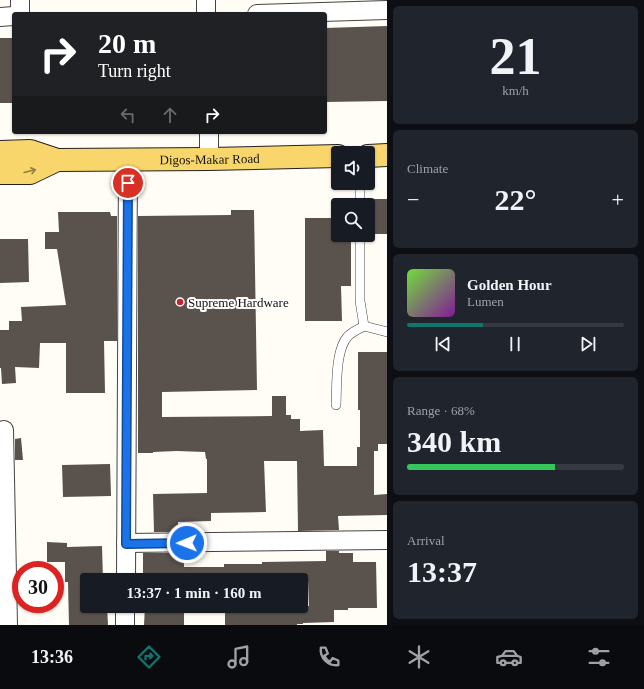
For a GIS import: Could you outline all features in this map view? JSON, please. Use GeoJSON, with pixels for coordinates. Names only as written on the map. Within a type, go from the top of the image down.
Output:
{"type":"FeatureCollection","features":[{"type":"Feature","properties":{"kind":"main road","name":"Digos-Makar Road"},"geometry":{"type":"LineString","coordinates":[[0,152],[30,151],[57,160],[331,156]]}},
{"type":"Feature","properties":{"kind":"main road"},"geometry":{"type":"LineString","coordinates":[[375,156],[387,155]]}},
{"type":"Feature","properties":{"kind":"main road","name":"Digos-Makar Road"},"geometry":{"type":"LineString","coordinates":[[0,173],[30,173],[57,160]]}},
{"type":"Feature","properties":{"kind":"street"},"geometry":{"type":"LineString","coordinates":[[20,0],[20,12]]}},
{"type":"Feature","properties":{"kind":"street"},"geometry":{"type":"LineString","coordinates":[[206,0],[206,12]]}},
{"type":"Feature","properties":{"kind":"street"},"geometry":{"type":"LineString","coordinates":[[322,12],[387,10]]}},
{"type":"Feature","properties":{"kind":"street"},"geometry":{"type":"LineString","coordinates":[[0,17],[12,16]]}},
{"type":"Feature","properties":{"kind":"street"},"geometry":{"type":"LineString","coordinates":[[209,134],[209,159]]}},
{"type":"Feature","properties":{"kind":"street"},"geometry":{"type":"LineString","coordinates":[[126,573],[128,159]]}},
{"type":"Feature","properties":{"kind":"street"},"geometry":{"type":"LineString","coordinates":[[4,430],[8,625]]}},
{"type":"Feature","properties":{"kind":"street"},"geometry":{"type":"LineString","coordinates":[[126,544],[387,540]]}},
{"type":"Feature","properties":{"kind":"street"},"geometry":{"type":"LineString","coordinates":[[125,625],[126,613]]}},
{"type":"Feature","properties":{"kind":"lane"},"geometry":{"type":"LineString","coordinates":[[360,242],[360,301],[364,326]]}},
{"type":"Feature","properties":{"kind":"lane"},"geometry":{"type":"LineString","coordinates":[[336,405],[339,355],[342,344],[349,335],[364,326],[387,332]]}},
{"type":"Feature","properties":{"kind":"building"},"geometry":{"type":"Polygon","coordinates":[[[387,26],[387,101],[327,102],[327,28],[387,26]]]}},
{"type":"Feature","properties":{"kind":"building"},"geometry":{"type":"Polygon","coordinates":[[[0,38],[12,38],[12,103],[0,103],[0,38]]]}},
{"type":"Feature","properties":{"kind":"building"},"geometry":{"type":"Polygon","coordinates":[[[375,199],[387,199],[387,234],[375,234],[375,199]]]}},
{"type":"Feature","properties":{"kind":"building"},"geometry":{"type":"Polygon","coordinates":[[[231,210],[254,210],[257,390],[162,392],[162,417],[272,416],[272,396],[286,396],[286,415],[291,415],[291,419],[300,419],[300,431],[323,430],[324,466],[357,466],[357,447],[360,447],[360,410],[358,410],[358,352],[387,352],[387,444],[378,444],[378,451],[374,451],[374,495],[387,494],[387,515],[338,516],[339,530],[298,531],[297,461],[264,461],[266,512],[211,513],[211,521],[178,522],[178,532],[154,532],[153,494],[207,493],[207,459],[205,452],[177,451],[138,453],[138,216],[231,215],[231,210]]]}},
{"type":"Feature","properties":{"kind":"building"},"geometry":{"type":"Polygon","coordinates":[[[58,212],[110,212],[111,216],[117,216],[117,341],[104,341],[105,393],[66,393],[66,343],[40,343],[39,368],[15,367],[16,383],[2,384],[0,368],[0,330],[9,330],[9,321],[22,321],[21,307],[66,305],[57,249],[45,249],[45,232],[59,232],[58,212]]]}},
{"type":"Feature","properties":{"kind":"building"},"geometry":{"type":"Polygon","coordinates":[[[305,218],[331,218],[331,242],[351,242],[351,286],[341,286],[342,321],[305,321],[305,218]]]}},
{"type":"Feature","properties":{"kind":"building"},"geometry":{"type":"Polygon","coordinates":[[[0,239],[28,239],[29,282],[0,283],[0,239]]]}},
{"type":"Feature","properties":{"kind":"building"},"geometry":{"type":"Polygon","coordinates":[[[21,438],[23,460],[15,460],[15,439],[21,438]]]}},
{"type":"Feature","properties":{"kind":"building"},"geometry":{"type":"Polygon","coordinates":[[[110,464],[111,496],[63,497],[62,465],[110,464]]]}},
{"type":"Feature","properties":{"kind":"building"},"geometry":{"type":"Polygon","coordinates":[[[47,542],[67,543],[67,547],[102,546],[103,573],[80,573],[80,613],[107,613],[108,625],[69,625],[68,582],[65,582],[65,562],[47,561],[47,542]]]}},
{"type":"Feature","properties":{"kind":"building"},"geometry":{"type":"Polygon","coordinates":[[[326,551],[339,551],[339,553],[353,553],[353,562],[376,562],[377,608],[348,608],[348,610],[334,610],[334,622],[303,623],[297,625],[225,625],[225,613],[308,613],[308,573],[143,573],[143,553],[184,553],[184,567],[224,567],[224,564],[262,564],[262,562],[326,561],[326,551]]]}},
{"type":"Feature","properties":{"kind":"building"},"geometry":{"type":"Polygon","coordinates":[[[145,613],[184,613],[184,625],[144,625],[145,613]]]}},
{"type":"Feature","properties":{"kind":"place","name":"Supreme Hardware"},"geometry":{"type":"Point","coordinates":[180,302]}},
{"type":"Feature","properties":{"kind":"route"},"geometry":{"type":"LineString","coordinates":[[128,183],[126,544],[187,543]]}}]}
